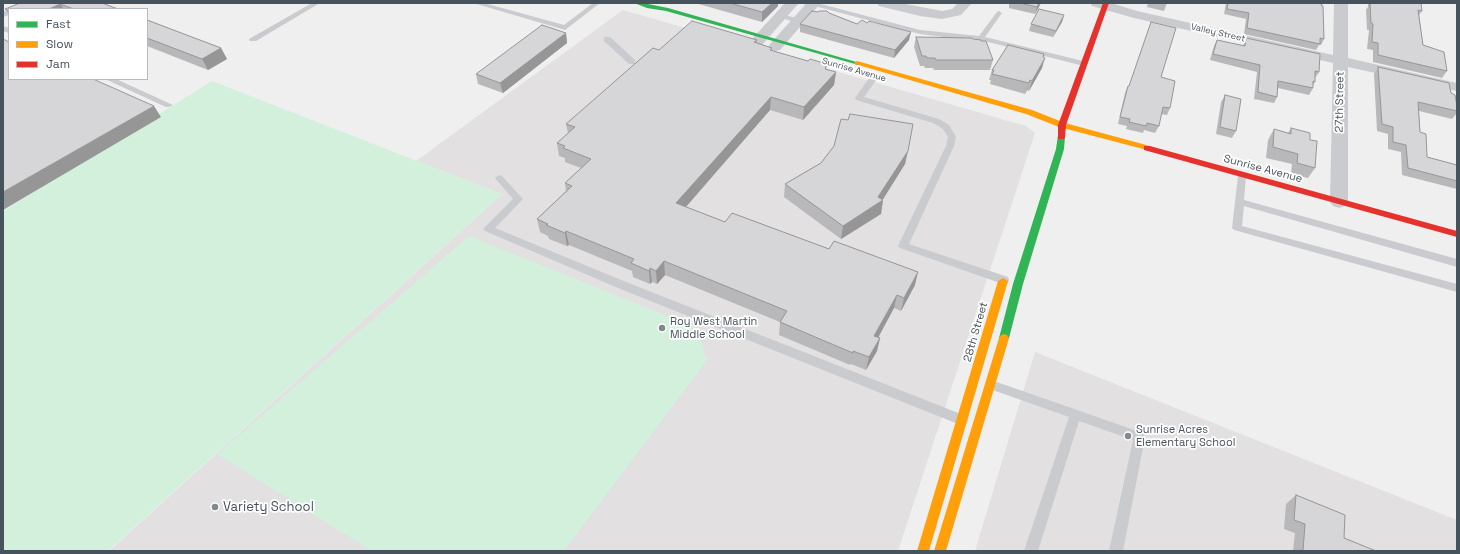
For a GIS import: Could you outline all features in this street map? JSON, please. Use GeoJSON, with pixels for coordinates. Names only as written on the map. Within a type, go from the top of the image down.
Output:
{"type":"FeatureCollection","features":[{"type":"Feature","properties":{"kind":"street","name":"Sunrise Avenue"},"geometry":{"type":"LineString","coordinates":[[636,3],[649,7],[666,9],[759,39],[1029,112],[1062,125],[1242,176],[1457,234]]}},
{"type":"Feature","properties":{"kind":"street"},"geometry":{"type":"LineString","coordinates":[[759,39],[792,3]]}},
{"type":"Feature","properties":{"kind":"street"},"geometry":{"type":"LineString","coordinates":[[777,44],[812,3]]}},
{"type":"Feature","properties":{"kind":"street"},"geometry":{"type":"LineString","coordinates":[[884,3],[920,12],[942,15],[956,12],[964,3]]}},
{"type":"Feature","properties":{"kind":"street","name":"27th Street"},"geometry":{"type":"LineString","coordinates":[[1338,202],[1341,61],[1340,3]]}},
{"type":"Feature","properties":{"kind":"street"},"geometry":{"type":"LineString","coordinates":[[1052,141],[1062,125],[1084,64],[1103,4]]}},
{"type":"Feature","properties":{"kind":"street","name":"Valley Street"},"geometry":{"type":"LineString","coordinates":[[1103,4],[1134,14],[1457,87]]}},
{"type":"Feature","properties":{"kind":"street","name":"Sunrise Avenue"},"geometry":{"type":"LineString","coordinates":[[777,44],[874,76],[1026,119],[1062,125]]}},
{"type":"Feature","properties":{"kind":"street"},"geometry":{"type":"LineString","coordinates":[[940,551],[991,384],[1018,284],[1060,149],[1062,125]]}},
{"type":"Feature","properties":{"kind":"street"},"geometry":{"type":"LineString","coordinates":[[1005,276],[1018,284]]}},
{"type":"Feature","properties":{"kind":"street","name":"28th Street"},"geometry":{"type":"LineString","coordinates":[[923,551],[1005,276]]}},
{"type":"Feature","properties":{"kind":"lane"},"geometry":{"type":"LineString","coordinates":[[253,39],[317,3]]}},
{"type":"Feature","properties":{"kind":"lane"},"geometry":{"type":"LineString","coordinates":[[476,3],[565,28],[597,3]]}},
{"type":"Feature","properties":{"kind":"lane"},"geometry":{"type":"LineString","coordinates":[[812,3],[920,32],[951,36],[972,36],[1084,64]]}},
{"type":"Feature","properties":{"kind":"lane"},"geometry":{"type":"LineString","coordinates":[[981,38],[999,13]]}},
{"type":"Feature","properties":{"kind":"lane"},"geometry":{"type":"LineString","coordinates":[[780,16],[798,21]]}},
{"type":"Feature","properties":{"kind":"lane"},"geometry":{"type":"LineString","coordinates":[[607,39],[632,62]]}},
{"type":"Feature","properties":{"kind":"lane"},"geometry":{"type":"LineString","coordinates":[[874,76],[859,98],[936,120],[946,127],[952,137],[950,146],[903,246],[1005,276]]}},
{"type":"Feature","properties":{"kind":"lane"},"geometry":{"type":"LineString","coordinates":[[111,80],[169,106]]}},
{"type":"Feature","properties":{"kind":"lane"},"geometry":{"type":"LineString","coordinates":[[1242,176],[1237,228],[1457,288]]}},
{"type":"Feature","properties":{"kind":"lane"},"geometry":{"type":"LineString","coordinates":[[499,178],[518,199],[488,229],[622,285],[962,420]]}},
{"type":"Feature","properties":{"kind":"lane"},"geometry":{"type":"LineString","coordinates":[[1239,202],[1457,263]]}},
{"type":"Feature","properties":{"kind":"lane"},"geometry":{"type":"LineString","coordinates":[[991,384],[1139,437],[1116,551]]}},
{"type":"Feature","properties":{"kind":"lane"},"geometry":{"type":"LineString","coordinates":[[1031,551],[1075,415]]}},
{"type":"Feature","properties":{"kind":"shaded area","name":"Roy West Martin Middle School"},"geometry":{"type":"Polygon","coordinates":[[[623,10],[1026,126],[1035,133],[898,551],[109,551],[502,194],[416,161],[623,10]]]}},
{"type":"Feature","properties":{"kind":"shaded area","name":"Sunrise Acres Elementary School"},"geometry":{"type":"Polygon","coordinates":[[[1035,352],[1457,520],[1457,551],[975,551],[1035,352]]]}},
{"type":"Feature","properties":{"kind":"green space"},"geometry":{"type":"Polygon","coordinates":[[[212,81],[502,194],[108,551],[3,551],[3,211],[212,81]]]}},
{"type":"Feature","properties":{"kind":"green space"},"geometry":{"type":"Polygon","coordinates":[[[469,236],[697,328],[707,360],[564,551],[372,551],[217,454],[469,236]]]}},
{"type":"Feature","properties":{"kind":"building"},"geometry":{"type":"Polygon","coordinates":[[[20,3],[102,3],[115,8],[71,8],[60,4],[51,8],[8,8],[8,10],[5,9],[20,3]]]}},
{"type":"Feature","properties":{"kind":"building"},"geometry":{"type":"Polygon","coordinates":[[[730,3],[772,3],[762,12],[730,3]]]}},
{"type":"Feature","properties":{"kind":"building"},"geometry":{"type":"Polygon","coordinates":[[[1020,3],[1039,3],[1037,7],[1020,3]]]}},
{"type":"Feature","properties":{"kind":"building"},"geometry":{"type":"Polygon","coordinates":[[[1228,3],[1322,3],[1324,39],[1320,38],[1320,44],[1247,28],[1249,13],[1227,9],[1228,3]]]}},
{"type":"Feature","properties":{"kind":"building"},"geometry":{"type":"Polygon","coordinates":[[[1370,3],[1421,3],[1422,11],[1418,10],[1423,45],[1444,52],[1447,71],[1378,55],[1378,43],[1372,42],[1373,24],[1371,23],[1370,3]]]}},
{"type":"Feature","properties":{"kind":"building"},"geometry":{"type":"Polygon","coordinates":[[[1039,9],[1064,15],[1056,31],[1031,24],[1039,9]]]}},
{"type":"Feature","properties":{"kind":"building"},"geometry":{"type":"Polygon","coordinates":[[[812,11],[827,11],[857,24],[862,20],[867,23],[869,21],[911,32],[895,50],[800,24],[812,11]]]}},
{"type":"Feature","properties":{"kind":"building"},"geometry":{"type":"Polygon","coordinates":[[[148,20],[221,48],[202,59],[148,38],[148,20]]]}},
{"type":"Feature","properties":{"kind":"building"},"geometry":{"type":"Polygon","coordinates":[[[692,21],[757,40],[754,42],[772,48],[770,50],[808,61],[810,59],[827,64],[825,69],[836,72],[804,107],[771,97],[676,203],[725,222],[732,213],[829,249],[834,241],[918,272],[904,298],[897,295],[874,336],[880,338],[869,357],[853,351],[853,353],[780,322],[787,311],[664,261],[656,271],[650,268],[649,271],[631,263],[634,259],[566,231],[565,233],[546,225],[548,224],[537,219],[572,186],[565,183],[591,159],[563,148],[565,146],[557,143],[575,127],[566,124],[653,48],[659,50],[692,21]]]}},
{"type":"Feature","properties":{"kind":"building"},"geometry":{"type":"Polygon","coordinates":[[[1151,22],[1176,28],[1161,77],[1175,81],[1170,108],[1163,107],[1159,126],[1147,123],[1146,126],[1129,122],[1130,119],[1120,117],[1128,86],[1151,22]]]}},
{"type":"Feature","properties":{"kind":"building"},"geometry":{"type":"Polygon","coordinates":[[[542,25],[566,33],[500,83],[476,74],[542,25]]]}},
{"type":"Feature","properties":{"kind":"building"},"geometry":{"type":"Polygon","coordinates":[[[916,37],[972,38],[986,41],[993,60],[936,60],[935,58],[927,58],[926,56],[922,56],[916,37]]]}},
{"type":"Feature","properties":{"kind":"building"},"geometry":{"type":"Polygon","coordinates":[[[1246,38],[1320,54],[1319,72],[1315,71],[1315,82],[1313,81],[1313,88],[1278,81],[1277,97],[1258,92],[1260,65],[1213,54],[1217,40],[1245,46],[1246,38]]]}},
{"type":"Feature","properties":{"kind":"building"},"geometry":{"type":"Polygon","coordinates":[[[3,39],[8,42],[8,80],[95,80],[154,106],[3,192],[3,39]]]}},
{"type":"Feature","properties":{"kind":"building"},"geometry":{"type":"Polygon","coordinates":[[[1008,45],[1044,54],[1043,57],[1045,58],[1032,81],[1030,80],[1029,83],[992,74],[994,70],[992,70],[1008,45]]]}},
{"type":"Feature","properties":{"kind":"building"},"geometry":{"type":"Polygon","coordinates":[[[1378,67],[1449,83],[1451,93],[1455,95],[1457,111],[1418,102],[1420,132],[1426,134],[1427,157],[1457,165],[1457,181],[1408,168],[1406,145],[1393,142],[1393,127],[1382,124],[1378,67]]]}},
{"type":"Feature","properties":{"kind":"building"},"geometry":{"type":"Polygon","coordinates":[[[1225,95],[1241,99],[1236,131],[1220,127],[1225,95]]]}},
{"type":"Feature","properties":{"kind":"building"},"geometry":{"type":"Polygon","coordinates":[[[850,114],[913,124],[908,151],[878,197],[883,200],[843,226],[785,184],[821,163],[834,146],[841,119],[848,120],[850,114]]]}},
{"type":"Feature","properties":{"kind":"building"},"geometry":{"type":"Polygon","coordinates":[[[1291,128],[1310,133],[1310,140],[1317,141],[1315,168],[1297,163],[1298,154],[1273,147],[1274,129],[1291,134],[1291,128]]]}},
{"type":"Feature","properties":{"kind":"building"},"geometry":{"type":"Polygon","coordinates":[[[1296,495],[1345,515],[1344,538],[1376,551],[1303,551],[1305,524],[1294,520],[1296,495]]]}},
{"type":"Feature","properties":{"kind":"traffic: fast"},"geometry":{"type":"LineString","coordinates":[[637,3],[649,7],[666,9],[857,63]]}},
{"type":"Feature","properties":{"kind":"traffic: fast"},"geometry":{"type":"LineString","coordinates":[[1004,338],[1018,284],[1060,149],[1061,137]]}},
{"type":"Feature","properties":{"kind":"traffic: slow"},"geometry":{"type":"LineString","coordinates":[[857,63],[1029,112],[1062,125],[1147,148]]}},
{"type":"Feature","properties":{"kind":"traffic: slow"},"geometry":{"type":"LineString","coordinates":[[923,551],[1003,281]]}},
{"type":"Feature","properties":{"kind":"traffic: slow"},"geometry":{"type":"LineString","coordinates":[[940,551],[1004,338]]}},
{"type":"Feature","properties":{"kind":"traffic: jam"},"geometry":{"type":"LineString","coordinates":[[1061,137],[1062,125],[1106,3]]}},
{"type":"Feature","properties":{"kind":"traffic: jam"},"geometry":{"type":"LineString","coordinates":[[1147,148],[1457,234]]}},
{"type":"Feature","properties":{"kind":"place","name":"Roy West Martin Middle School"},"geometry":{"type":"Point","coordinates":[662,328]}},
{"type":"Feature","properties":{"kind":"place","name":"Sunrise Acres Elementary School"},"geometry":{"type":"Point","coordinates":[1128,436]}},
{"type":"Feature","properties":{"kind":"place","name":"Variety School"},"geometry":{"type":"Point","coordinates":[215,507]}}]}
